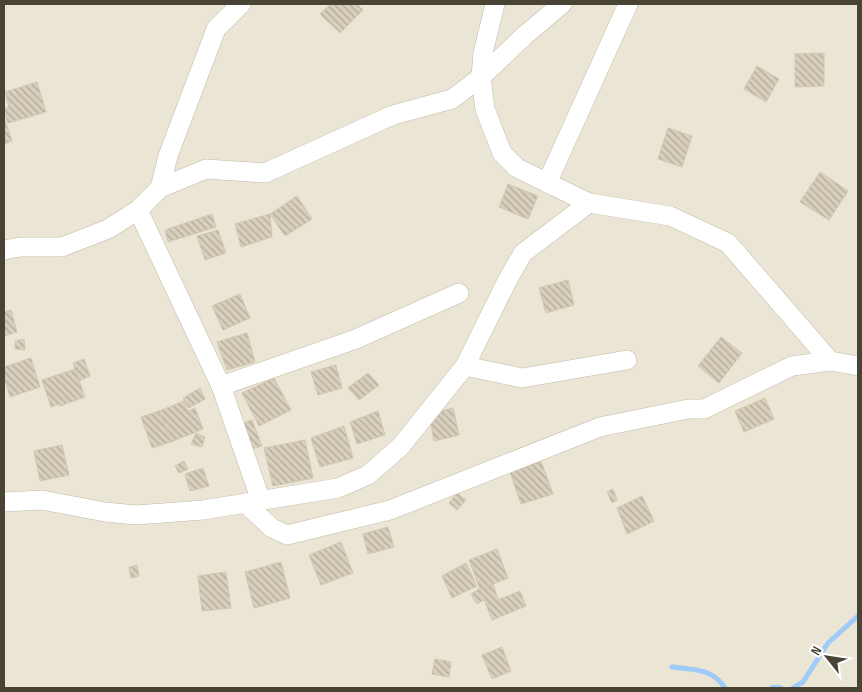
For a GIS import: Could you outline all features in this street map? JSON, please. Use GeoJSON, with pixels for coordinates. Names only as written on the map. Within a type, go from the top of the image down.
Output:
{"type":"FeatureCollection","features":[{"type":"Feature","properties":{"kind":"street"},"geometry":{"type":"LineString","coordinates":[[160,188],[168,156],[216,29],[241,4]]}},
{"type":"Feature","properties":{"kind":"street"},"geometry":{"type":"LineString","coordinates":[[495,4],[483,53],[481,77],[486,109],[502,153],[516,168],[589,203],[670,216],[728,243],[830,361]]}},
{"type":"Feature","properties":{"kind":"street"},"geometry":{"type":"LineString","coordinates":[[4,250],[20,247],[62,247],[108,228],[138,210],[160,188],[206,169],[265,173],[393,114],[452,99],[481,77],[524,36],[562,4]]}},
{"type":"Feature","properties":{"kind":"street"},"geometry":{"type":"LineString","coordinates":[[547,183],[628,4]]}},
{"type":"Feature","properties":{"kind":"street"},"geometry":{"type":"LineString","coordinates":[[4,502],[42,500],[104,512],[136,515],[203,510],[338,488],[368,475],[401,446],[465,366],[523,253],[589,203]]}},
{"type":"Feature","properties":{"kind":"street"},"geometry":{"type":"LineString","coordinates":[[138,210],[221,386],[253,502],[272,528],[287,534],[390,510],[600,427],[688,409],[704,409],[792,366],[830,361],[858,366]]}},
{"type":"Feature","properties":{"kind":"street"},"geometry":{"type":"LineString","coordinates":[[221,386],[356,339],[459,293]]}},
{"type":"Feature","properties":{"kind":"street"},"geometry":{"type":"LineString","coordinates":[[465,366],[522,378],[627,360]]}},
{"type":"Feature","properties":{"kind":"shaded area"},"geometry":{"type":"Polygon","coordinates":[[[4,4],[858,4],[858,688],[4,688],[4,4]]]}},
{"type":"Feature","properties":{"kind":"building"},"geometry":{"type":"Polygon","coordinates":[[[331,4],[357,4],[363,10],[340,33],[320,14],[331,4]]]}},
{"type":"Feature","properties":{"kind":"building"},"geometry":{"type":"Polygon","coordinates":[[[824,53],[824,86],[795,87],[795,54],[824,53]]]}},
{"type":"Feature","properties":{"kind":"building"},"geometry":{"type":"Polygon","coordinates":[[[757,66],[779,79],[766,102],[744,89],[757,66]]]}},
{"type":"Feature","properties":{"kind":"building"},"geometry":{"type":"Polygon","coordinates":[[[37,82],[46,112],[8,123],[4,111],[4,109],[9,107],[5,92],[37,82]]]}},
{"type":"Feature","properties":{"kind":"building"},"geometry":{"type":"Polygon","coordinates":[[[4,117],[12,141],[4,144],[4,117]]]}},
{"type":"Feature","properties":{"kind":"building"},"geometry":{"type":"Polygon","coordinates":[[[668,128],[692,136],[682,167],[658,159],[668,128]]]}},
{"type":"Feature","properties":{"kind":"building"},"geometry":{"type":"Polygon","coordinates":[[[820,172],[848,191],[829,220],[800,202],[820,172]]]}},
{"type":"Feature","properties":{"kind":"building"},"geometry":{"type":"Polygon","coordinates":[[[508,184],[538,196],[528,219],[499,207],[508,184]]]}},
{"type":"Feature","properties":{"kind":"building"},"geometry":{"type":"Polygon","coordinates":[[[297,196],[312,219],[285,236],[270,214],[297,196]]]}},
{"type":"Feature","properties":{"kind":"building"},"geometry":{"type":"Polygon","coordinates":[[[212,214],[216,227],[168,242],[165,230],[212,214]]]}},
{"type":"Feature","properties":{"kind":"building"},"geometry":{"type":"Polygon","coordinates":[[[270,214],[272,237],[241,247],[235,224],[270,214]]]}},
{"type":"Feature","properties":{"kind":"building"},"geometry":{"type":"Polygon","coordinates":[[[218,230],[226,253],[205,260],[197,236],[218,230]]]}},
{"type":"Feature","properties":{"kind":"building"},"geometry":{"type":"Polygon","coordinates":[[[568,280],[574,305],[546,313],[539,288],[568,280]]]}},
{"type":"Feature","properties":{"kind":"building"},"geometry":{"type":"Polygon","coordinates":[[[240,294],[250,318],[223,330],[212,306],[240,294]]]}},
{"type":"Feature","properties":{"kind":"building"},"geometry":{"type":"Polygon","coordinates":[[[11,310],[17,332],[4,336],[4,312],[11,310]]]}},
{"type":"Feature","properties":{"kind":"building"},"geometry":{"type":"Polygon","coordinates":[[[247,333],[255,362],[227,370],[217,342],[247,333]]]}},
{"type":"Feature","properties":{"kind":"building"},"geometry":{"type":"Polygon","coordinates":[[[721,337],[742,353],[719,383],[698,366],[721,337]]]}},
{"type":"Feature","properties":{"kind":"building"},"geometry":{"type":"Polygon","coordinates":[[[24,339],[25,350],[15,349],[15,341],[24,339]]]}},
{"type":"Feature","properties":{"kind":"building"},"geometry":{"type":"Polygon","coordinates":[[[31,358],[40,387],[10,397],[4,377],[4,367],[31,358]]]}},
{"type":"Feature","properties":{"kind":"building"},"geometry":{"type":"Polygon","coordinates":[[[84,359],[90,376],[79,381],[73,363],[84,359]]]}},
{"type":"Feature","properties":{"kind":"building"},"geometry":{"type":"Polygon","coordinates":[[[336,365],[342,388],[318,395],[311,372],[336,365]]]}},
{"type":"Feature","properties":{"kind":"building"},"geometry":{"type":"Polygon","coordinates":[[[75,369],[85,397],[60,406],[59,404],[51,407],[42,380],[75,369]]]}},
{"type":"Feature","properties":{"kind":"building"},"geometry":{"type":"Polygon","coordinates":[[[368,373],[379,385],[359,400],[348,388],[368,373]]]}},
{"type":"Feature","properties":{"kind":"building"},"geometry":{"type":"Polygon","coordinates":[[[274,378],[291,410],[259,426],[242,393],[274,378]]]}},
{"type":"Feature","properties":{"kind":"building"},"geometry":{"type":"Polygon","coordinates":[[[200,388],[205,399],[189,408],[183,398],[200,388]]]}},
{"type":"Feature","properties":{"kind":"building"},"geometry":{"type":"Polygon","coordinates":[[[765,398],[774,419],[744,432],[735,411],[765,398]]]}},
{"type":"Feature","properties":{"kind":"building"},"geometry":{"type":"Polygon","coordinates":[[[184,401],[188,411],[195,408],[203,429],[171,442],[159,411],[184,401]]]}},
{"type":"Feature","properties":{"kind":"building"},"geometry":{"type":"Polygon","coordinates":[[[453,408],[459,435],[434,441],[429,414],[453,408]]]}},
{"type":"Feature","properties":{"kind":"building"},"geometry":{"type":"Polygon","coordinates":[[[159,411],[171,442],[152,448],[141,417],[159,411]]]}},
{"type":"Feature","properties":{"kind":"building"},"geometry":{"type":"Polygon","coordinates":[[[378,411],[385,435],[357,444],[350,422],[378,411]]]}},
{"type":"Feature","properties":{"kind":"building"},"geometry":{"type":"Polygon","coordinates":[[[252,420],[262,446],[248,450],[238,425],[252,420]]]}},
{"type":"Feature","properties":{"kind":"building"},"geometry":{"type":"Polygon","coordinates":[[[344,426],[353,458],[320,467],[311,438],[344,426]]]}},
{"type":"Feature","properties":{"kind":"building"},"geometry":{"type":"Polygon","coordinates":[[[196,433],[205,437],[202,447],[191,444],[196,433]]]}},
{"type":"Feature","properties":{"kind":"building"},"geometry":{"type":"Polygon","coordinates":[[[305,440],[313,478],[273,486],[264,448],[305,440]]]}},
{"type":"Feature","properties":{"kind":"building"},"geometry":{"type":"Polygon","coordinates":[[[62,445],[69,475],[40,481],[34,451],[62,445]]]}},
{"type":"Feature","properties":{"kind":"building"},"geometry":{"type":"Polygon","coordinates":[[[184,461],[188,469],[179,473],[175,466],[184,461]]]}},
{"type":"Feature","properties":{"kind":"building"},"geometry":{"type":"Polygon","coordinates":[[[541,461],[553,494],[521,504],[510,472],[541,461]]]}},
{"type":"Feature","properties":{"kind":"building"},"geometry":{"type":"Polygon","coordinates":[[[203,468],[209,486],[190,491],[185,474],[203,468]]]}},
{"type":"Feature","properties":{"kind":"building"},"geometry":{"type":"Polygon","coordinates":[[[613,489],[617,500],[612,503],[607,492],[613,489]]]}},
{"type":"Feature","properties":{"kind":"building"},"geometry":{"type":"Polygon","coordinates":[[[457,493],[466,500],[457,510],[449,503],[457,493]]]}},
{"type":"Feature","properties":{"kind":"building"},"geometry":{"type":"Polygon","coordinates":[[[642,496],[654,521],[627,534],[617,508],[642,496]]]}},
{"type":"Feature","properties":{"kind":"building"},"geometry":{"type":"Polygon","coordinates":[[[388,527],[394,547],[368,554],[363,534],[388,527]]]}},
{"type":"Feature","properties":{"kind":"building"},"geometry":{"type":"Polygon","coordinates":[[[341,542],[353,573],[321,585],[309,555],[341,542]]]}},
{"type":"Feature","properties":{"kind":"building"},"geometry":{"type":"Polygon","coordinates":[[[497,549],[508,578],[480,589],[469,560],[497,549]]]}},
{"type":"Feature","properties":{"kind":"building"},"geometry":{"type":"Polygon","coordinates":[[[281,562],[290,598],[254,608],[245,572],[281,562]]]}},
{"type":"Feature","properties":{"kind":"building"},"geometry":{"type":"Polygon","coordinates":[[[466,563],[477,586],[452,598],[442,576],[466,563]]]}},
{"type":"Feature","properties":{"kind":"building"},"geometry":{"type":"Polygon","coordinates":[[[137,565],[139,576],[131,578],[129,567],[137,565]]]}},
{"type":"Feature","properties":{"kind":"building"},"geometry":{"type":"Polygon","coordinates":[[[226,572],[231,608],[202,611],[198,576],[226,572]]]}},
{"type":"Feature","properties":{"kind":"building"},"geometry":{"type":"Polygon","coordinates":[[[493,584],[498,600],[520,591],[526,606],[492,620],[480,589],[493,584]]]}},
{"type":"Feature","properties":{"kind":"building"},"geometry":{"type":"Polygon","coordinates":[[[479,589],[485,599],[477,604],[471,594],[479,589]]]}},
{"type":"Feature","properties":{"kind":"building"},"geometry":{"type":"Polygon","coordinates":[[[502,647],[511,671],[492,679],[482,655],[502,647]]]}},
{"type":"Feature","properties":{"kind":"building"},"geometry":{"type":"Polygon","coordinates":[[[435,659],[451,662],[449,677],[432,674],[435,659]]]}},
{"type":"Feature","properties":{"kind":"waterway"},"geometry":{"type":"LineString","coordinates":[[793,688],[803,682],[828,643],[858,616]]}},
{"type":"Feature","properties":{"kind":"waterway"},"geometry":{"type":"LineString","coordinates":[[672,667],[708,673],[720,681],[725,688]]}},
{"type":"Feature","properties":{"kind":"waterway"},"geometry":{"type":"LineString","coordinates":[[772,688],[781,688]]}}]}
